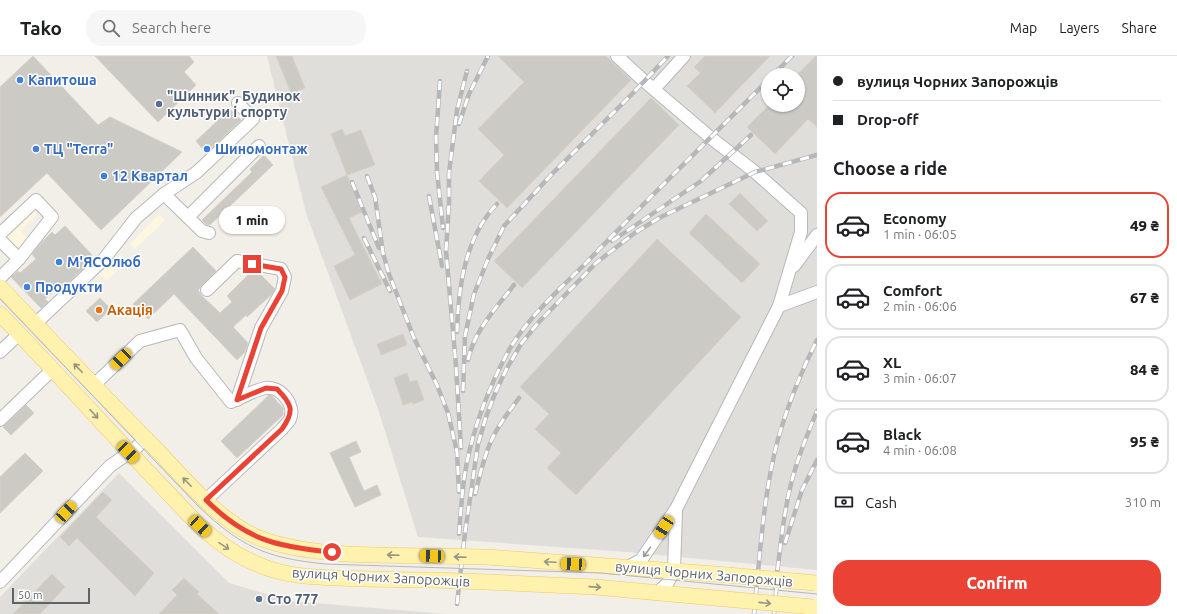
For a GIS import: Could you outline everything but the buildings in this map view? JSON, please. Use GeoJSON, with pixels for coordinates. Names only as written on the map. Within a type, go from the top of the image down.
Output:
{"type":"FeatureCollection","features":[{"type":"Feature","properties":{"kind":"main road","name":"вулиця Чорних Запорожців"},"geometry":{"type":"LineString","coordinates":[[0,287],[206,500],[228,520],[261,539],[273,543],[338,553],[487,558],[674,570],[816,583]]}},
{"type":"Feature","properties":{"kind":"main road","name":"вулиця Чорних Запорожців"},"geometry":{"type":"LineString","coordinates":[[0,314],[53,369],[128,452],[212,537],[235,553],[256,564],[280,572],[316,577],[580,586],[815,607]]}},
{"type":"Feature","properties":{"kind":"street"},"geometry":{"type":"LineString","coordinates":[[618,56],[711,138],[755,172],[801,213],[801,232],[779,306],[676,509],[641,560],[628,567]]}},
{"type":"Feature","properties":{"kind":"street"},"geometry":{"type":"LineString","coordinates":[[654,89],[684,56]]}},
{"type":"Feature","properties":{"kind":"street"},"geometry":{"type":"LineString","coordinates":[[35,324],[104,259],[136,218],[164,194],[197,172],[253,118],[238,102]]}},
{"type":"Feature","properties":{"kind":"street"},"geometry":{"type":"LineString","coordinates":[[188,217],[259,146]]}},
{"type":"Feature","properties":{"kind":"street"},"geometry":{"type":"LineString","coordinates":[[164,194],[202,231],[209,233]]}},
{"type":"Feature","properties":{"kind":"street"},"geometry":{"type":"LineString","coordinates":[[0,234],[36,200],[52,217],[18,259],[0,278]]}},
{"type":"Feature","properties":{"kind":"street"},"geometry":{"type":"LineString","coordinates":[[790,272],[817,235]]}},
{"type":"Feature","properties":{"kind":"street"},"geometry":{"type":"LineString","coordinates":[[0,240],[18,259]]}},
{"type":"Feature","properties":{"kind":"street"},"geometry":{"type":"LineString","coordinates":[[207,290],[237,262],[281,269],[285,277],[282,291],[261,328],[237,400]]}},
{"type":"Feature","properties":{"kind":"street"},"geometry":{"type":"LineString","coordinates":[[779,306],[817,292]]}},
{"type":"Feature","properties":{"kind":"street"},"geometry":{"type":"LineString","coordinates":[[94,385],[140,341],[180,330],[196,358],[231,402],[266,388],[277,389],[284,396],[289,404],[291,412],[290,419],[282,429],[206,500]]}},
{"type":"Feature","properties":{"kind":"street"},"geometry":{"type":"LineString","coordinates":[[0,352],[19,334]]}},
{"type":"Feature","properties":{"kind":"street"},"geometry":{"type":"LineString","coordinates":[[0,420],[53,369]]}},
{"type":"Feature","properties":{"kind":"street"},"geometry":{"type":"LineString","coordinates":[[0,582],[110,466],[128,452],[136,448],[145,438]]}},
{"type":"Feature","properties":{"kind":"street"},"geometry":{"type":"LineString","coordinates":[[658,592],[667,584],[674,570],[676,509]]}},
{"type":"Feature","properties":{"kind":"shaded area"},"geometry":{"type":"Polygon","coordinates":[[[267,56],[817,56],[817,570],[627,552],[418,537],[379,412],[306,213],[267,56]]]}},
{"type":"Feature","properties":{"kind":"shaded area"},"geometry":{"type":"Polygon","coordinates":[[[33,210],[37,214],[21,231],[28,239],[15,252],[2,237],[33,210]]]}},
{"type":"Feature","properties":{"kind":"shaded area"},"geometry":{"type":"Polygon","coordinates":[[[159,214],[165,220],[135,249],[130,244],[159,214]]]}},
{"type":"Feature","properties":{"kind":"shaded area"},"geometry":{"type":"Polygon","coordinates":[[[120,255],[126,263],[106,281],[99,274],[120,255]]]}},
{"type":"Feature","properties":{"kind":"shaded area"},"geometry":{"type":"Polygon","coordinates":[[[119,473],[229,583],[290,601],[446,614],[0,614],[0,597],[119,473]]]}},
{"type":"Feature","properties":{"kind":"tram line"},"geometry":{"type":"LineString","coordinates":[[0,299],[198,506],[228,532],[242,541],[270,554],[325,564],[601,573],[817,594]]}},
{"type":"Feature","properties":{"kind":"railway"},"geometry":{"type":"LineString","coordinates":[[459,124],[469,94],[488,56]]}},
{"type":"Feature","properties":{"kind":"railway"},"geometry":{"type":"LineString","coordinates":[[463,391],[465,336],[474,294],[488,259],[504,226],[552,174],[668,56]]}},
{"type":"Feature","properties":{"kind":"railway"},"geometry":{"type":"LineString","coordinates":[[780,68],[792,56]]}},
{"type":"Feature","properties":{"kind":"railway"},"geometry":{"type":"LineString","coordinates":[[461,448],[456,366],[446,251],[449,173],[457,110],[467,71]]}},
{"type":"Feature","properties":{"kind":"railway"},"geometry":{"type":"LineString","coordinates":[[440,81],[436,137],[437,172],[443,228]]}},
{"type":"Feature","properties":{"kind":"railway"},"geometry":{"type":"LineString","coordinates":[[459,534],[464,480],[474,433],[483,406],[495,378],[515,340],[534,316],[555,294],[761,87]]}},
{"type":"Feature","properties":{"kind":"railway"},"geometry":{"type":"LineString","coordinates":[[612,241],[701,181],[751,135]]}},
{"type":"Feature","properties":{"kind":"railway"},"geometry":{"type":"LineString","coordinates":[[457,604],[465,533],[478,444],[496,391],[521,344],[538,323],[596,263],[636,232],[661,217],[755,172],[817,155]]}},
{"type":"Feature","properties":{"kind":"railway"},"geometry":{"type":"LineString","coordinates":[[367,176],[375,197],[383,253],[389,274],[414,338],[437,385],[448,413],[457,452],[459,492]]}},
{"type":"Feature","properties":{"kind":"railway"},"geometry":{"type":"LineString","coordinates":[[352,182],[379,248]]}},
{"type":"Feature","properties":{"kind":"railway"},"geometry":{"type":"LineString","coordinates":[[429,196],[442,266]]}},
{"type":"Feature","properties":{"kind":"railway"},"geometry":{"type":"LineString","coordinates":[[457,332],[459,298],[465,264],[477,232],[486,217],[497,204]]}},
{"type":"Feature","properties":{"kind":"railway"},"geometry":{"type":"LineString","coordinates":[[364,238],[390,291]]}},
{"type":"Feature","properties":{"kind":"railway"},"geometry":{"type":"LineString","coordinates":[[468,360],[475,339],[486,320],[514,285]]}},
{"type":"Feature","properties":{"kind":"railway"},"geometry":{"type":"LineString","coordinates":[[754,614],[765,504],[778,439],[800,376],[817,340]]}},
{"type":"Feature","properties":{"kind":"railway"},"geometry":{"type":"LineString","coordinates":[[475,494],[482,465],[490,444],[502,422],[519,398]]}},
{"type":"Feature","properties":{"kind":"railway"},"geometry":{"type":"LineString","coordinates":[[775,588],[784,518],[791,483],[817,411]]}},
{"type":"Feature","properties":{"kind":"railway"},"geometry":{"type":"LineString","coordinates":[[785,543],[802,490],[817,460]]}},
{"type":"Feature","properties":{"kind":"railway"},"geometry":{"type":"LineString","coordinates":[[774,614],[777,582]]}},
{"type":"Feature","properties":{"kind":"place","name":"Капитоша"},"geometry":{"type":"Point","coordinates":[20,80]}},
{"type":"Feature","properties":{"kind":"place","name":"\"Шинник\", Будинок культури і спорту"},"geometry":{"type":"Point","coordinates":[159,104]}},
{"type":"Feature","properties":{"kind":"place","name":"ТЦ \"Terra\""},"geometry":{"type":"Point","coordinates":[36,149]}},
{"type":"Feature","properties":{"kind":"place","name":"Шиномонтаж"},"geometry":{"type":"Point","coordinates":[207,149]}},
{"type":"Feature","properties":{"kind":"place","name":"12 Квартал"},"geometry":{"type":"Point","coordinates":[104,176]}},
{"type":"Feature","properties":{"kind":"place","name":"М'ЯСОлюб"},"geometry":{"type":"Point","coordinates":[59,262]}},
{"type":"Feature","properties":{"kind":"place","name":"Продукти"},"geometry":{"type":"Point","coordinates":[27,287]}},
{"type":"Feature","properties":{"kind":"place","name":"Акація"},"geometry":{"type":"Point","coordinates":[99,310]}},
{"type":"Feature","properties":{"kind":"place","name":"Сто 777"},"geometry":{"type":"Point","coordinates":[259,599]}},
{"type":"Feature","properties":{"kind":"route"},"geometry":{"type":"LineString","coordinates":[[252,264],[281,269],[285,277],[282,291],[261,328],[237,400],[266,388],[277,389],[289,404],[291,412],[290,419],[282,429],[206,500],[228,520],[248,533],[261,539],[292,547],[332,552]]}}]}
